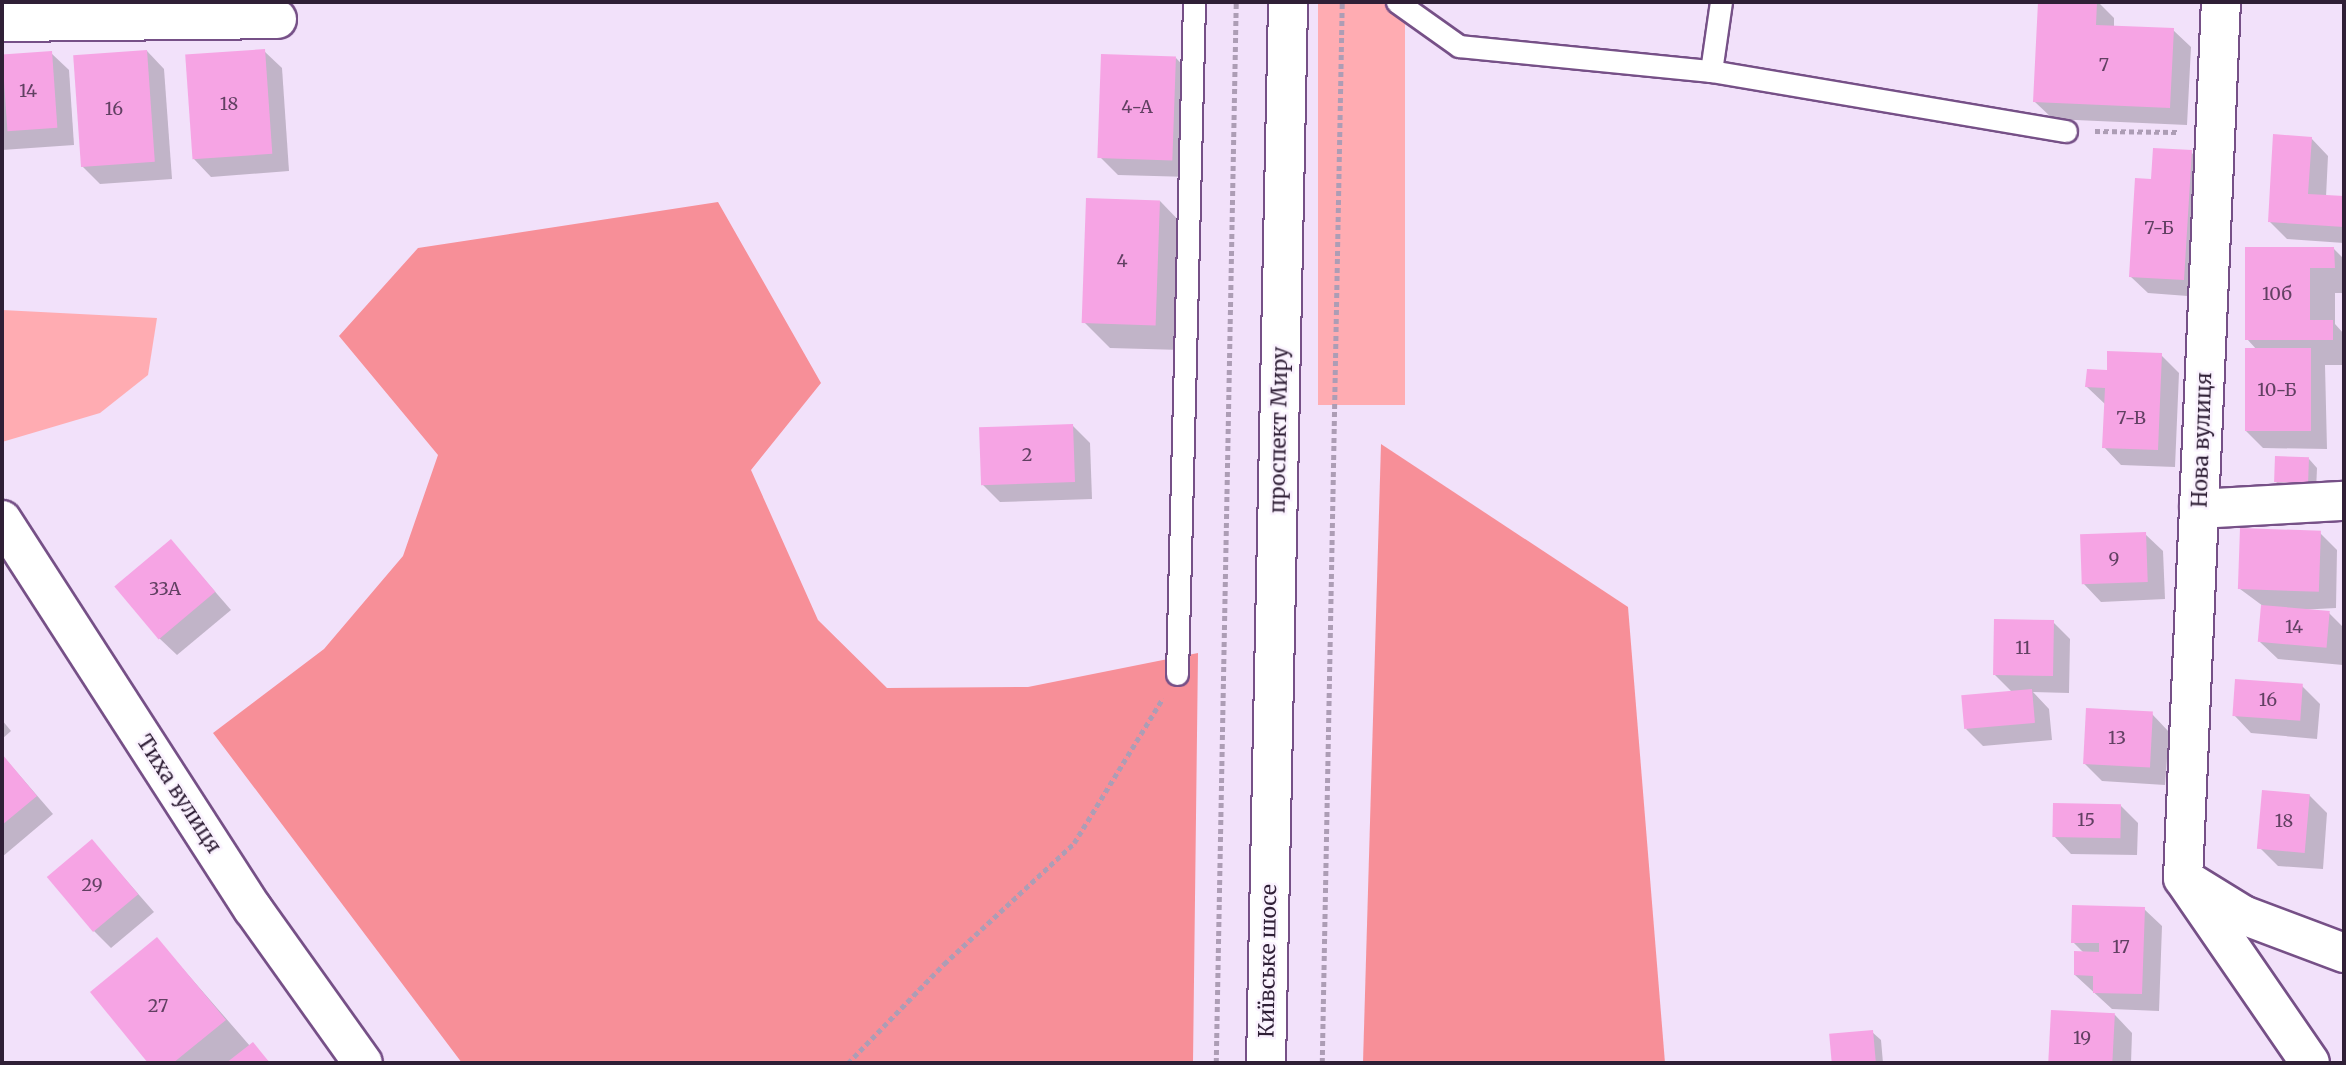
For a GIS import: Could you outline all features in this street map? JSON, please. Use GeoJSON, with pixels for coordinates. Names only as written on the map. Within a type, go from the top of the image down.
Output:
{"type":"FeatureCollection","features":[{"type":"Feature","properties":{"kind":"street","name":"проспект Миру"},"geometry":{"type":"LineString","coordinates":[[1270,858],[1288,2]]}},
{"type":"Feature","properties":{"kind":"street","name":"Нова вулиця"},"geometry":{"type":"LineString","coordinates":[[2183,878],[2221,2]]}},
{"type":"Feature","properties":{"kind":"street"},"geometry":{"type":"LineString","coordinates":[[2,22],[277,19]]}},
{"type":"Feature","properties":{"kind":"street"},"geometry":{"type":"LineString","coordinates":[[2199,509],[2344,501]]}},
{"type":"Feature","properties":{"kind":"street","name":"Тиха вулиця"},"geometry":{"type":"LineString","coordinates":[[2,520],[253,909],[363,1063]]}},
{"type":"Feature","properties":{"kind":"street","name":"Київське шосе"},"geometry":{"type":"LineString","coordinates":[[1265,1063],[1270,858]]}},
{"type":"Feature","properties":{"kind":"street"},"geometry":{"type":"LineString","coordinates":[[2183,878],[2243,915],[2344,953]]}},
{"type":"Feature","properties":{"kind":"street"},"geometry":{"type":"LineString","coordinates":[[2183,878],[2310,1063]]}},
{"type":"Feature","properties":{"kind":"lane"},"geometry":{"type":"LineString","coordinates":[[1177,674],[1195,2]]}},
{"type":"Feature","properties":{"kind":"lane"},"geometry":{"type":"LineString","coordinates":[[1397,2],[1459,46],[1711,71],[2066,131]]}},
{"type":"Feature","properties":{"kind":"lane"},"geometry":{"type":"LineString","coordinates":[[1711,71],[1721,2]]}},
{"type":"Feature","properties":{"kind":"path"},"geometry":{"type":"LineString","coordinates":[[1216,1063],[1236,2]]}},
{"type":"Feature","properties":{"kind":"path"},"geometry":{"type":"LineString","coordinates":[[1322,1063],[1342,2]]}},
{"type":"Feature","properties":{"kind":"path"},"geometry":{"type":"LineString","coordinates":[[2066,131],[2216,133]]}},
{"type":"Feature","properties":{"kind":"path"},"geometry":{"type":"LineString","coordinates":[[848,1063],[944,964],[1074,843],[1177,674]]}},
{"type":"Feature","properties":{"kind":"shaded area"},"geometry":{"type":"Polygon","coordinates":[[[1318,2],[1405,2],[1405,405],[1318,405],[1318,2]]]}},
{"type":"Feature","properties":{"kind":"shaded area"},"geometry":{"type":"Polygon","coordinates":[[[718,202],[821,383],[751,470],[818,620],[887,688],[1028,687],[1198,653],[1193,1063],[462,1063],[213,733],[324,649],[403,556],[438,455],[339,336],[418,248],[718,202]]]}},
{"type":"Feature","properties":{"kind":"shaded area"},"geometry":{"type":"Polygon","coordinates":[[[2,310],[157,318],[148,375],[100,413],[2,442],[2,310]]]}},
{"type":"Feature","properties":{"kind":"shaded area"},"geometry":{"type":"Polygon","coordinates":[[[1381,444],[1628,607],[1665,1063],[1363,1063],[1381,444]]]}},
{"type":"Feature","properties":{"kind":"building"},"geometry":{"type":"Polygon","coordinates":[[[2038,2],[2097,2],[2096,25],[2174,28],[2170,108],[2033,102],[2038,2]]]}},
{"type":"Feature","properties":{"kind":"building"},"geometry":{"type":"Polygon","coordinates":[[[265,49],[272,154],[193,159],[185,55],[265,49]]]}},
{"type":"Feature","properties":{"kind":"building"},"geometry":{"type":"Polygon","coordinates":[[[147,50],[155,162],[81,167],[73,55],[147,50]]]}},
{"type":"Feature","properties":{"kind":"building"},"geometry":{"type":"Polygon","coordinates":[[[52,51],[57,128],[7,131],[2,54],[52,51]]]}},
{"type":"Feature","properties":{"kind":"building"},"geometry":{"type":"Polygon","coordinates":[[[1101,54],[1176,57],[1172,161],[1097,158],[1101,54]]]}},
{"type":"Feature","properties":{"kind":"building"},"geometry":{"type":"Polygon","coordinates":[[[2273,134],[2312,137],[2308,194],[2344,196],[2344,227],[2268,222],[2273,134]]]}},
{"type":"Feature","properties":{"kind":"building"},"geometry":{"type":"Polygon","coordinates":[[[2153,148],[2192,150],[2184,280],[2129,277],[2135,178],[2151,179],[2153,148]]]}},
{"type":"Feature","properties":{"kind":"building"},"geometry":{"type":"Polygon","coordinates":[[[1086,198],[1160,201],[1156,326],[1082,323],[1086,198]]]}},
{"type":"Feature","properties":{"kind":"building"},"geometry":{"type":"Polygon","coordinates":[[[2245,247],[2334,247],[2335,268],[2310,268],[2310,320],[2333,320],[2333,340],[2245,340],[2245,247]]]}},
{"type":"Feature","properties":{"kind":"building"},"geometry":{"type":"Polygon","coordinates":[[[2245,348],[2311,348],[2311,431],[2245,431],[2245,348]]]}},
{"type":"Feature","properties":{"kind":"building"},"geometry":{"type":"Polygon","coordinates":[[[2107,351],[2162,353],[2158,450],[2102,448],[2105,388],[2085,387],[2087,369],[2107,370],[2107,351]]]}},
{"type":"Feature","properties":{"kind":"building"},"geometry":{"type":"Polygon","coordinates":[[[1073,424],[1075,482],[981,485],[979,427],[1073,424]]]}},
{"type":"Feature","properties":{"kind":"building"},"geometry":{"type":"Polygon","coordinates":[[[2275,456],[2309,457],[2308,483],[2274,482],[2275,456]]]}},
{"type":"Feature","properties":{"kind":"building"},"geometry":{"type":"Polygon","coordinates":[[[2240,528],[2321,531],[2319,592],[2238,589],[2240,528]]]}},
{"type":"Feature","properties":{"kind":"building"},"geometry":{"type":"Polygon","coordinates":[[[2146,532],[2148,582],[2082,584],[2080,534],[2146,532]]]}},
{"type":"Feature","properties":{"kind":"building"},"geometry":{"type":"Polygon","coordinates":[[[171,539],[215,592],[159,639],[114,587],[171,539]]]}},
{"type":"Feature","properties":{"kind":"building"},"geometry":{"type":"Polygon","coordinates":[[[2261,605],[2330,611],[2327,648],[2258,642],[2261,605]]]}},
{"type":"Feature","properties":{"kind":"building"},"geometry":{"type":"Polygon","coordinates":[[[1994,619],[2054,620],[2053,676],[1993,675],[1994,619]]]}},
{"type":"Feature","properties":{"kind":"building"},"geometry":{"type":"Polygon","coordinates":[[[2235,679],[2303,684],[2300,721],[2232,716],[2235,679]]]}},
{"type":"Feature","properties":{"kind":"building"},"geometry":{"type":"Polygon","coordinates":[[[2032,689],[2035,723],[1964,729],[1961,695],[2032,689]]]}},
{"type":"Feature","properties":{"kind":"building"},"geometry":{"type":"Polygon","coordinates":[[[2086,708],[2153,712],[2150,767],[2083,764],[2086,708]]]}},
{"type":"Feature","properties":{"kind":"building"},"geometry":{"type":"Polygon","coordinates":[[[2,754],[37,796],[2,825],[2,754]]]}},
{"type":"Feature","properties":{"kind":"building"},"geometry":{"type":"Polygon","coordinates":[[[2262,790],[2310,794],[2305,853],[2257,849],[2262,790]]]}},
{"type":"Feature","properties":{"kind":"building"},"geometry":{"type":"Polygon","coordinates":[[[2053,803],[2121,804],[2120,838],[2052,837],[2053,803]]]}},
{"type":"Feature","properties":{"kind":"building"},"geometry":{"type":"Polygon","coordinates":[[[92,839],[138,894],[93,932],[47,877],[92,839]]]}},
{"type":"Feature","properties":{"kind":"building"},"geometry":{"type":"Polygon","coordinates":[[[2072,905],[2145,907],[2142,994],[2093,993],[2093,976],[2074,975],[2074,951],[2099,952],[2099,943],[2071,943],[2072,905]]]}},
{"type":"Feature","properties":{"kind":"building"},"geometry":{"type":"Polygon","coordinates":[[[157,937],[226,1020],[173,1063],[148,1063],[90,992],[157,937]]]}},
{"type":"Feature","properties":{"kind":"building"},"geometry":{"type":"Polygon","coordinates":[[[2051,1010],[2115,1013],[2112,1063],[2048,1063],[2051,1010]]]}},
{"type":"Feature","properties":{"kind":"building"},"geometry":{"type":"Polygon","coordinates":[[[1873,1030],[1876,1063],[1832,1063],[1829,1034],[1873,1030]]]}},
{"type":"Feature","properties":{"kind":"building"},"geometry":{"type":"Polygon","coordinates":[[[253,1042],[270,1063],[226,1063],[253,1042]]]}}]}
